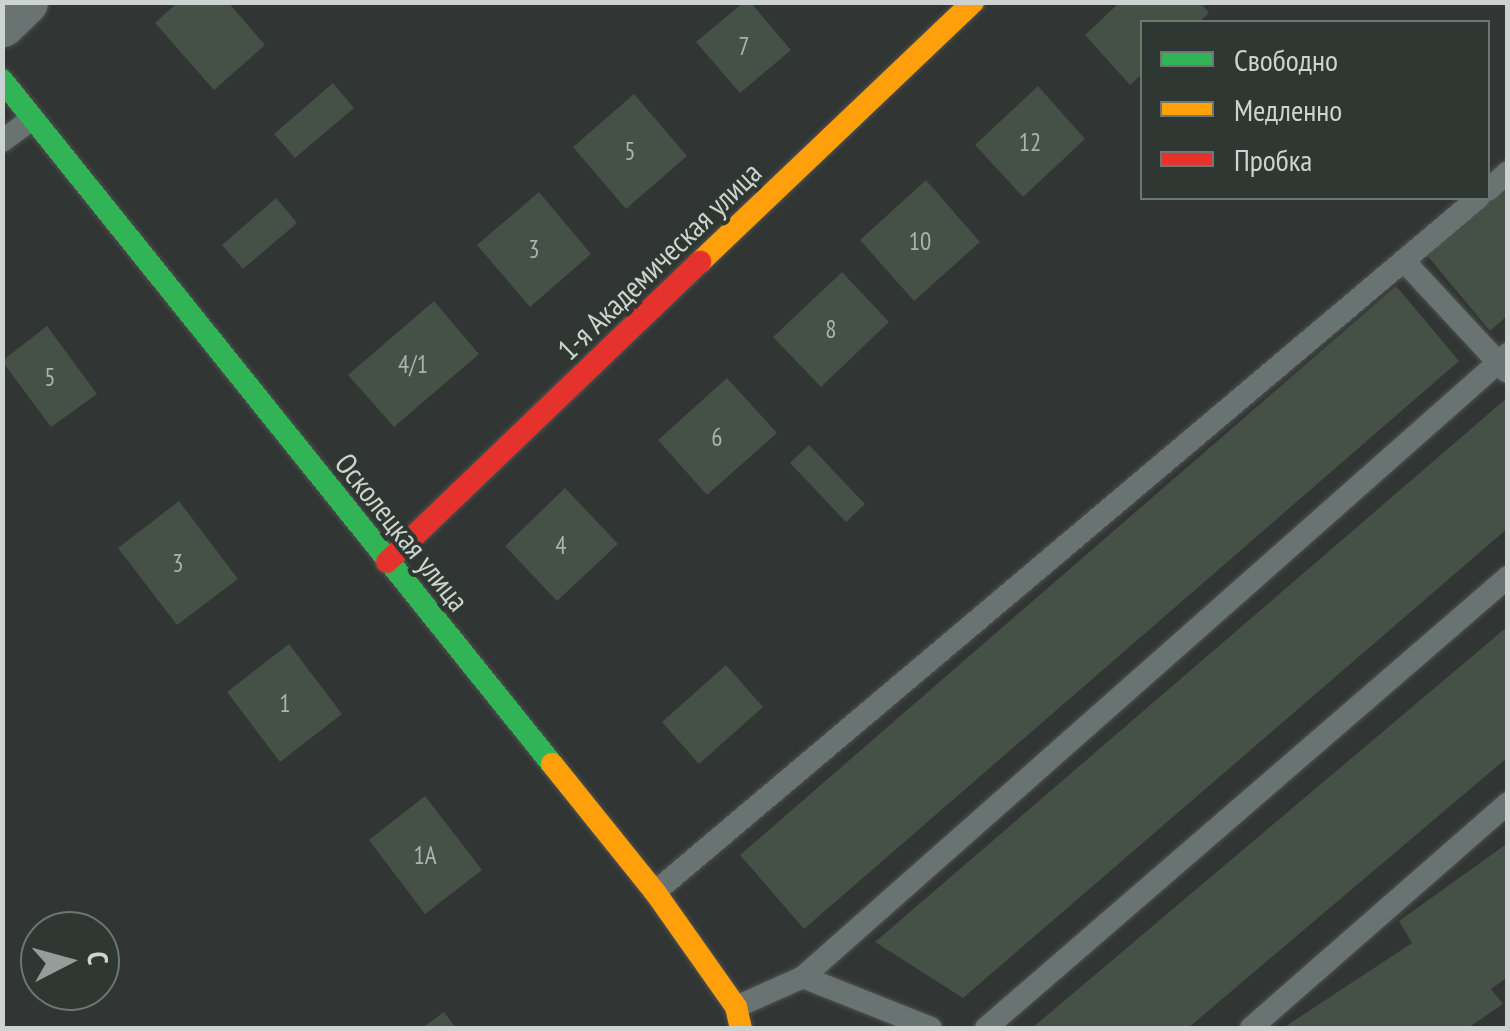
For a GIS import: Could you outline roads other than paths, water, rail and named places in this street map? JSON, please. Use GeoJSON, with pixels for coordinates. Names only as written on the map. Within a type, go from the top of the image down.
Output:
{"type":"FeatureCollection","features":[{"type":"Feature","properties":{"kind":"street"},"geometry":{"type":"LineString","coordinates":[[2,24],[25,2]]}},
{"type":"Feature","properties":{"kind":"street","name":"1-я Академическая улица"},"geometry":{"type":"LineString","coordinates":[[387,562],[972,2]]}},
{"type":"Feature","properties":{"kind":"street","name":"Осколецкая улица"},"geometry":{"type":"LineString","coordinates":[[2,80],[655,892],[739,1018]]}},
{"type":"Feature","properties":{"kind":"lane"},"geometry":{"type":"LineString","coordinates":[[2,141],[32,118]]}},
{"type":"Feature","properties":{"kind":"lane"},"geometry":{"type":"LineString","coordinates":[[655,892],[1476,200]]}},
{"type":"Feature","properties":{"kind":"lane"},"geometry":{"type":"LineString","coordinates":[[739,1018],[803,977],[1504,363],[1404,261]]}},
{"type":"Feature","properties":{"kind":"lane"},"geometry":{"type":"LineString","coordinates":[[986,1028],[1508,577]]}},
{"type":"Feature","properties":{"kind":"lane"},"geometry":{"type":"LineString","coordinates":[[1251,1028],[1508,803]]}},
{"type":"Feature","properties":{"kind":"lane"},"geometry":{"type":"LineString","coordinates":[[803,977],[931,1028]]}}]}
